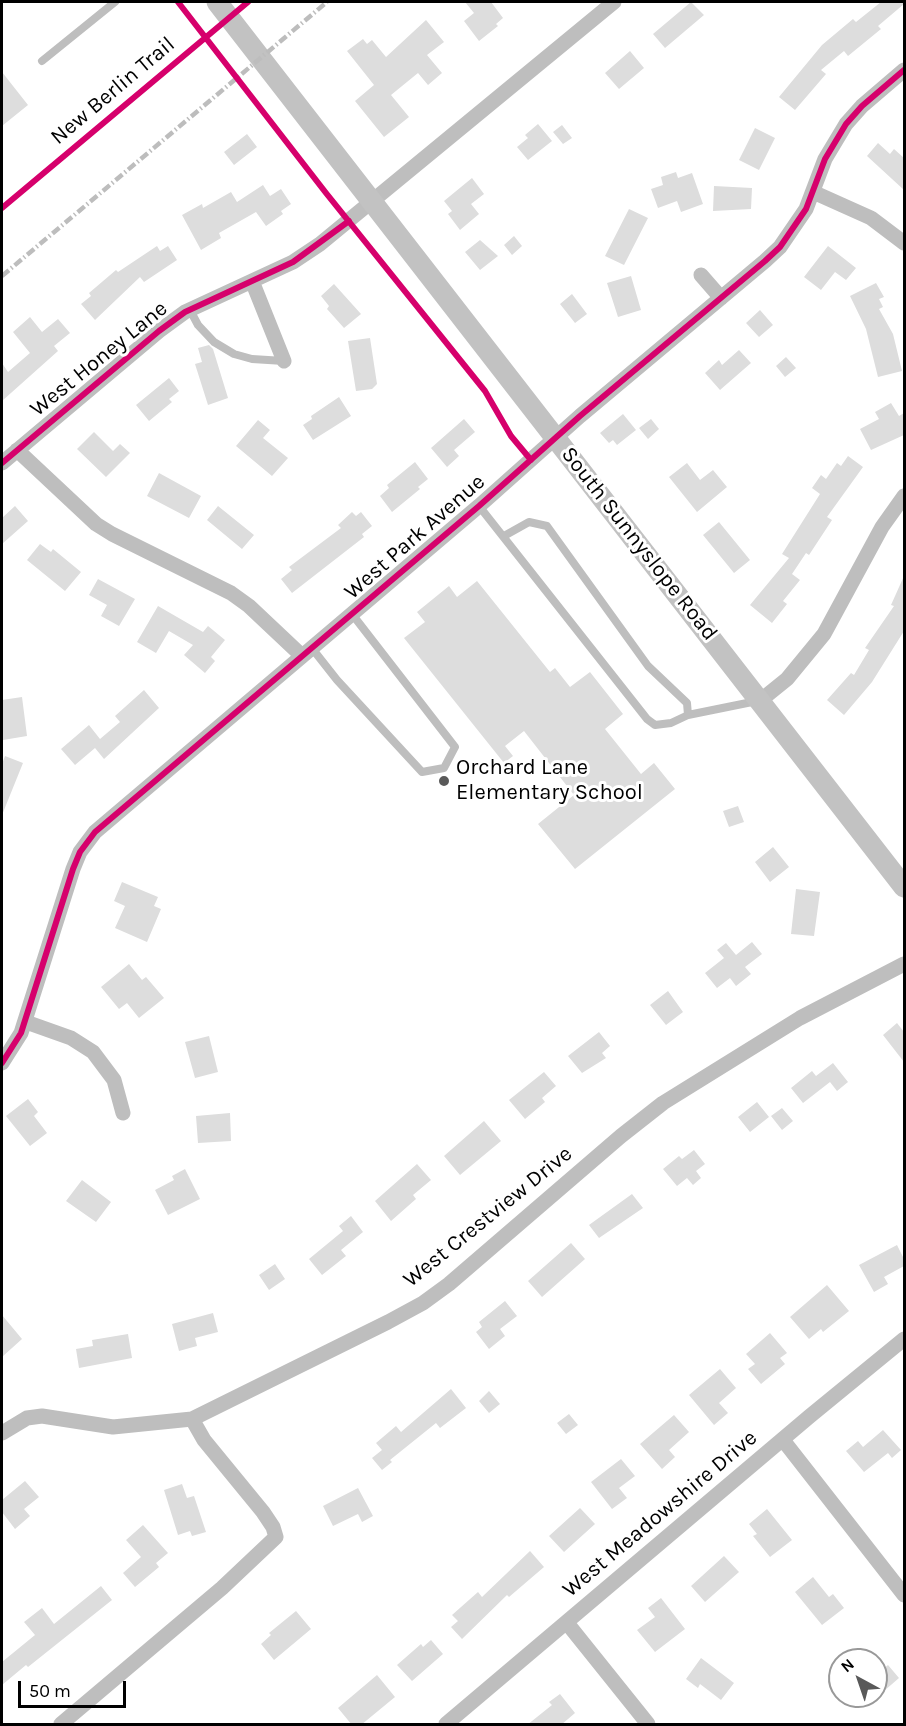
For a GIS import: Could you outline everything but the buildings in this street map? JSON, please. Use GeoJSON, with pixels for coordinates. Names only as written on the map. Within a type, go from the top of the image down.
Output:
{"type":"FeatureCollection","features":[{"type":"Feature","properties":{"kind":"street","name":"South Sunnyslope Road"},"geometry":{"type":"LineString","coordinates":[[217,2],[904,887]]}},
{"type":"Feature","properties":{"kind":"street","name":"West Honey Lane"},"geometry":{"type":"LineString","coordinates":[[2,464],[159,331],[190,310],[306,255],[614,2]]}},
{"type":"Feature","properties":{"kind":"street","name":"West Park Avenue"},"geometry":{"type":"LineString","coordinates":[[2,1063],[11,1053],[26,1022],[73,869],[80,852],[95,832],[780,247],[794,229],[813,192],[825,159],[846,124],[862,106],[904,70]]}},
{"type":"Feature","properties":{"kind":"street"},"geometry":{"type":"LineString","coordinates":[[813,192],[871,218],[904,243]]}},
{"type":"Feature","properties":{"kind":"street"},"geometry":{"type":"LineString","coordinates":[[701,275],[721,298]]}},
{"type":"Feature","properties":{"kind":"street"},"geometry":{"type":"LineString","coordinates":[[252,281],[284,362]]}},
{"type":"Feature","properties":{"kind":"street"},"geometry":{"type":"LineString","coordinates":[[17,450],[96,524],[231,593],[307,651]]}},
{"type":"Feature","properties":{"kind":"street"},"geometry":{"type":"LineString","coordinates":[[761,700],[787,679],[824,634],[882,527],[904,496]]}},
{"type":"Feature","properties":{"kind":"street","name":"West Crestview Drive"},"geometry":{"type":"LineString","coordinates":[[2,1432],[27,1418],[42,1416],[113,1427],[192,1419],[423,1303],[449,1284],[621,1136],[663,1103],[800,1018],[904,964]]}},
{"type":"Feature","properties":{"kind":"street"},"geometry":{"type":"LineString","coordinates":[[26,1022],[71,1038],[93,1052],[114,1080],[123,1113]]}},
{"type":"Feature","properties":{"kind":"street","name":"West Meadowshire Drive"},"geometry":{"type":"LineString","coordinates":[[446,1725],[904,1339]]}},
{"type":"Feature","properties":{"kind":"street"},"geometry":{"type":"LineString","coordinates":[[61,1725],[272,1543],[276,1533],[263,1512],[204,1440],[192,1419]]}},
{"type":"Feature","properties":{"kind":"street"},"geometry":{"type":"LineString","coordinates":[[783,1440],[904,1595]]}},
{"type":"Feature","properties":{"kind":"street"},"geometry":{"type":"LineString","coordinates":[[567,1623],[648,1725]]}},
{"type":"Feature","properties":{"kind":"lane"},"geometry":{"type":"LineString","coordinates":[[42,62],[115,2]]}},
{"type":"Feature","properties":{"kind":"lane"},"geometry":{"type":"LineString","coordinates":[[190,310],[198,325],[214,342],[234,354],[252,359],[284,362]]}},
{"type":"Feature","properties":{"kind":"lane"},"geometry":{"type":"LineString","coordinates":[[479,506],[507,534],[647,719],[655,725],[761,700]]}},
{"type":"Feature","properties":{"kind":"lane"},"geometry":{"type":"LineString","coordinates":[[507,534],[529,522],[547,526],[648,666],[687,703],[688,716]]}},
{"type":"Feature","properties":{"kind":"lane"},"geometry":{"type":"LineString","coordinates":[[307,651],[422,772],[444,768],[455,747],[352,614]]}},
{"type":"Feature","properties":{"kind":"railway"},"geometry":{"type":"LineString","coordinates":[[2,276],[327,2]]}},
{"type":"Feature","properties":{"kind":"cycle path"},"geometry":{"type":"LineString","coordinates":[[178,2],[326,193],[485,391],[511,436],[531,460]]}},
{"type":"Feature","properties":{"kind":"cycle path","name":"New Berlin Trail"},"geometry":{"type":"LineString","coordinates":[[2,208],[248,2]]}},
{"type":"Feature","properties":{"kind":"cycle path"},"geometry":{"type":"LineString","coordinates":[[2,1063],[21,1033],[73,869],[80,852],[95,832],[780,247],[806,209],[825,159],[846,124],[862,106],[904,70]]}},
{"type":"Feature","properties":{"kind":"cycle path"},"geometry":{"type":"LineString","coordinates":[[2,463],[159,331],[185,312],[293,262],[349,221]]}},
{"type":"Feature","properties":{"kind":"place","name":"Orchard Lane Elementary School"},"geometry":{"type":"Point","coordinates":[444,781]}}]}
